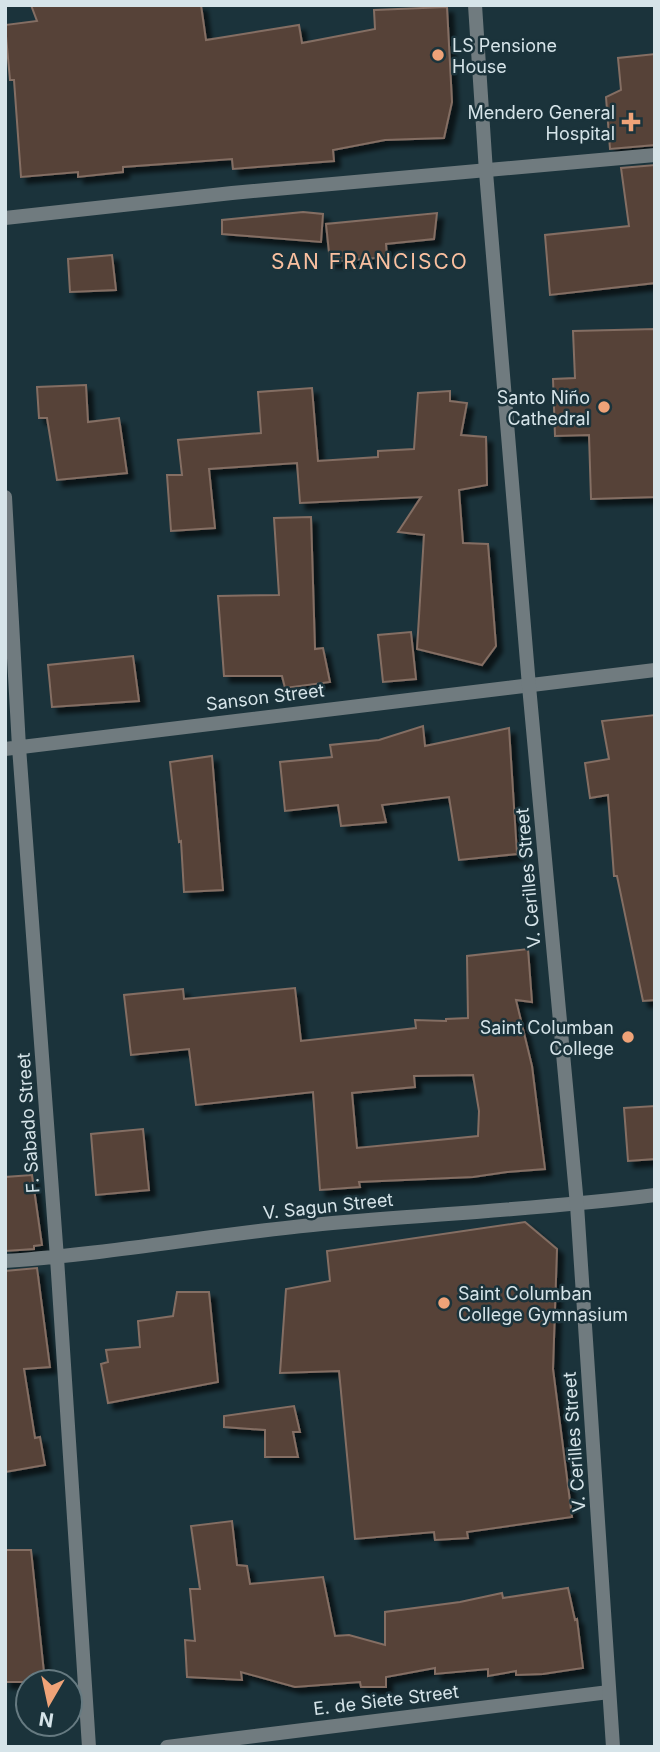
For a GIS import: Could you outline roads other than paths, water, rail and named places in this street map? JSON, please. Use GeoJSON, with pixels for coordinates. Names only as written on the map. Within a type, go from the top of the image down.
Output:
{"type":"FeatureCollection","features":[{"type":"Feature","properties":{"kind":"street","name":"V. Cerilles Street"},"geometry":{"type":"LineString","coordinates":[[475,5],[486,172],[529,686],[577,1205],[613,1747]]}},
{"type":"Feature","properties":{"kind":"street"},"geometry":{"type":"LineString","coordinates":[[5,218],[232,193],[655,155]]}},
{"type":"Feature","properties":{"kind":"street","name":"F. Sabado Street"},"geometry":{"type":"LineString","coordinates":[[5,497],[12,748],[57,1258],[89,1747]]}},
{"type":"Feature","properties":{"kind":"street","name":"Sanson Street"},"geometry":{"type":"LineString","coordinates":[[12,748],[655,670]]}},
{"type":"Feature","properties":{"kind":"street","name":"V. Sagun Street"},"geometry":{"type":"LineString","coordinates":[[5,1261],[57,1258],[320,1224],[577,1205],[655,1195]]}},
{"type":"Feature","properties":{"kind":"street","name":"E. de Siete Street"},"geometry":{"type":"LineString","coordinates":[[167,1747],[609,1692]]}},
{"type":"Feature","properties":{"kind":"place","name":"LS Pensione House"},"geometry":{"type":"Point","coordinates":[438,55]}},
{"type":"Feature","properties":{"kind":"place","name":"Mendero General Hospital"},"geometry":{"type":"Point","coordinates":[631,122]}},
{"type":"Feature","properties":{"kind":"place","name":"Santo Niño Cathedral"},"geometry":{"type":"Point","coordinates":[604,407]}},
{"type":"Feature","properties":{"kind":"place","name":"Saint Columban College"},"geometry":{"type":"Point","coordinates":[628,1037]}},
{"type":"Feature","properties":{"kind":"place","name":"Saint Columban College Gymnasium"},"geometry":{"type":"Point","coordinates":[444,1303]}},
{"type":"Feature","properties":{"kind":"district","name":"SAN FRANCISCO"},"geometry":{"type":"Point","coordinates":[370,261]}}]}
